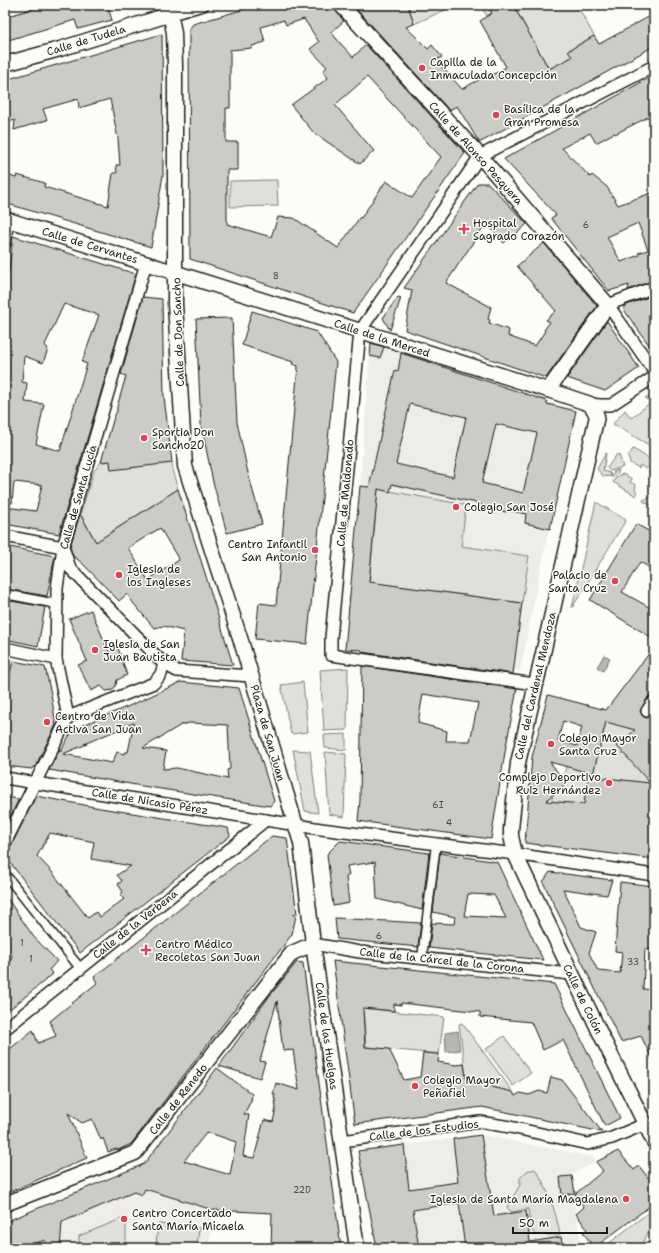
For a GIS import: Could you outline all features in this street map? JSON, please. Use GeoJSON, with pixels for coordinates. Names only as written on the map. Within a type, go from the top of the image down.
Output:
{"type":"FeatureCollection","features":[{"type":"Feature","properties":{"kind":"street"},"geometry":{"type":"LineString","coordinates":[[165,10],[203,5]]}},
{"type":"Feature","properties":{"kind":"street","name":"Calle de Alonso Pesquera"},"geometry":{"type":"LineString","coordinates":[[341,5],[480,156],[608,305],[652,365]]}},
{"type":"Feature","properties":{"kind":"street","name":"Calle de Tudela"},"geometry":{"type":"LineString","coordinates":[[5,64],[60,49],[165,10]]}},
{"type":"Feature","properties":{"kind":"street","name":"Calle de Don Sancho"},"geometry":{"type":"LineString","coordinates":[[165,10],[172,22],[173,27],[175,65],[175,304],[184,466],[241,641]]}},
{"type":"Feature","properties":{"kind":"street"},"geometry":{"type":"LineString","coordinates":[[360,331],[480,156],[654,66]]}},
{"type":"Feature","properties":{"kind":"street"},"geometry":{"type":"LineString","coordinates":[[5,242],[6,219]]}},
{"type":"Feature","properties":{"kind":"street","name":"Calle de Cervantes"},"geometry":{"type":"LineString","coordinates":[[6,219],[175,272]]}},
{"type":"Feature","properties":{"kind":"street","name":"Calle de Santa Lucía"},"geometry":{"type":"LineString","coordinates":[[68,717],[56,659],[57,588],[63,547],[146,263]]}},
{"type":"Feature","properties":{"kind":"street","name":"Calle de la Merced"},"geometry":{"type":"LineString","coordinates":[[175,272],[590,404]]}},
{"type":"Feature","properties":{"kind":"street"},"geometry":{"type":"LineString","coordinates":[[548,390],[608,305],[654,287]]}},
{"type":"Feature","properties":{"kind":"street","name":"Calle de Maldonado"},"geometry":{"type":"LineString","coordinates":[[360,331],[331,655],[536,684]]}},
{"type":"Feature","properties":{"kind":"street"},"geometry":{"type":"LineString","coordinates":[[590,404],[611,405],[654,377]]}},
{"type":"Feature","properties":{"kind":"street","name":"Calle del Cardenal Mendoza"},"geometry":{"type":"LineString","coordinates":[[514,854],[511,829],[518,763],[597,416],[590,404]]}},
{"type":"Feature","properties":{"kind":"street"},"geometry":{"type":"LineString","coordinates":[[5,536],[63,547],[70,568],[164,664],[177,671],[251,676]]}},
{"type":"Feature","properties":{"kind":"street"},"geometry":{"type":"LineString","coordinates":[[57,588],[69,579],[79,578]]}},
{"type":"Feature","properties":{"kind":"street"},"geometry":{"type":"LineString","coordinates":[[5,594],[57,604]]}},
{"type":"Feature","properties":{"kind":"street","name":"Plaza de San Juan"},"geometry":{"type":"LineString","coordinates":[[241,641],[295,825]]}},
{"type":"Feature","properties":{"kind":"street"},"geometry":{"type":"LineString","coordinates":[[5,650],[56,659]]}},
{"type":"Feature","properties":{"kind":"street"},"geometry":{"type":"LineString","coordinates":[[5,843],[68,717],[154,683],[161,674],[164,664]]}},
{"type":"Feature","properties":{"kind":"street"},"geometry":{"type":"LineString","coordinates":[[647,711],[654,701]]}},
{"type":"Feature","properties":{"kind":"street","name":"Calle de Nicasio Pérez"},"geometry":{"type":"LineString","coordinates":[[5,778],[295,825],[514,854],[654,875]]}},
{"type":"Feature","properties":{"kind":"street","name":"Calle de la Verbena"},"geometry":{"type":"LineString","coordinates":[[5,1029],[266,820]]}},
{"type":"Feature","properties":{"kind":"street","name":"Calle de las Huelgas"},"geometry":{"type":"LineString","coordinates":[[295,825],[301,843],[313,944],[358,1248]]}},
{"type":"Feature","properties":{"kind":"street"},"geometry":{"type":"LineString","coordinates":[[422,958],[436,844]]}},
{"type":"Feature","properties":{"kind":"street","name":"Calle de Colón"},"geometry":{"type":"LineString","coordinates":[[514,854],[654,1142]]}},
{"type":"Feature","properties":{"kind":"street"},"geometry":{"type":"LineString","coordinates":[[5,874],[80,968]]}},
{"type":"Feature","properties":{"kind":"street","name":"Calle de la Cárcel de la Corona"},"geometry":{"type":"LineString","coordinates":[[313,944],[360,952],[571,974]]}},
{"type":"Feature","properties":{"kind":"street","name":"Calle de Renedo"},"geometry":{"type":"LineString","coordinates":[[5,1204],[135,1153],[292,953],[313,944]]}},
{"type":"Feature","properties":{"kind":"street","name":"Calle de los Estudios"},"geometry":{"type":"LineString","coordinates":[[342,1141],[480,1122],[588,1144],[612,1138],[645,1124]]}},
{"type":"Feature","properties":{"kind":"shaded area"},"geometry":{"type":"Polygon","coordinates":[[[408,5],[456,5],[414,24],[408,5]]]}},
{"type":"Feature","properties":{"kind":"shaded area"},"geometry":{"type":"Polygon","coordinates":[[[480,5],[487,5],[492,13],[487,16],[480,5]]]}},
{"type":"Feature","properties":{"kind":"shaded area"},"geometry":{"type":"Polygon","coordinates":[[[525,5],[577,5],[594,36],[569,50],[572,57],[549,69],[516,10],[525,5]]]}},
{"type":"Feature","properties":{"kind":"shaded area"},"geometry":{"type":"Polygon","coordinates":[[[277,180],[278,206],[230,207],[230,181],[277,180]]]}},
{"type":"Feature","properties":{"kind":"shaded area","name":"Colegio San José"},"geometry":{"type":"Polygon","coordinates":[[[371,341],[576,411],[547,538],[520,671],[345,649],[360,486],[371,341]]]}},
{"type":"Feature","properties":{"kind":"shaded area"},"geometry":{"type":"Polygon","coordinates":[[[645,397],[654,399],[654,448],[613,424],[625,410],[631,418],[650,403],[645,397]]]}},
{"type":"Feature","properties":{"kind":"shaded area"},"geometry":{"type":"Polygon","coordinates":[[[633,449],[654,461],[654,465],[651,465],[646,469],[640,465],[639,468],[630,463],[628,457],[633,449]]]}},
{"type":"Feature","properties":{"kind":"shaded area"},"geometry":{"type":"Polygon","coordinates":[[[606,453],[603,471],[610,473],[611,476],[614,474],[613,472],[619,470],[614,477],[603,476],[597,469],[606,453]]]}},
{"type":"Feature","properties":{"kind":"shaded area"},"geometry":{"type":"Polygon","coordinates":[[[617,454],[619,455],[623,467],[610,471],[607,468],[617,454]]]}},
{"type":"Feature","properties":{"kind":"shaded area"},"geometry":{"type":"Polygon","coordinates":[[[101,462],[172,463],[173,473],[178,489],[96,542],[82,517],[74,534],[94,471],[101,462]]]}},
{"type":"Feature","properties":{"kind":"shaded area"},"geometry":{"type":"Polygon","coordinates":[[[623,474],[632,479],[630,482],[636,485],[636,496],[613,482],[617,476],[623,474]]]}},
{"type":"Feature","properties":{"kind":"shaded area"},"geometry":{"type":"Polygon","coordinates":[[[378,489],[466,505],[461,546],[529,556],[522,603],[375,583],[369,584],[378,489]]]}},
{"type":"Feature","properties":{"kind":"shaded area"},"geometry":{"type":"Polygon","coordinates":[[[653,495],[654,507],[643,501],[644,499],[647,499],[653,495]]]}},
{"type":"Feature","properties":{"kind":"shaded area"},"geometry":{"type":"Polygon","coordinates":[[[596,502],[626,520],[572,608],[596,502]]]}},
{"type":"Feature","properties":{"kind":"shaded area"},"geometry":{"type":"Polygon","coordinates":[[[604,655],[610,658],[603,671],[597,667],[604,655]]]}},
{"type":"Feature","properties":{"kind":"shaded area"},"geometry":{"type":"Polygon","coordinates":[[[348,668],[347,730],[324,731],[320,670],[348,668]]]}},
{"type":"Feature","properties":{"kind":"shaded area"},"geometry":{"type":"Polygon","coordinates":[[[303,682],[308,732],[291,734],[281,685],[303,682]]]}},
{"type":"Feature","properties":{"kind":"shaded area","name":"Complejo Deportivo Ruiz Hernández"},"geometry":{"type":"Polygon","coordinates":[[[641,713],[654,727],[654,859],[548,845],[553,787],[561,788],[564,785],[563,779],[566,766],[593,773],[606,722],[641,713]]]}},
{"type":"Feature","properties":{"kind":"shaded area"},"geometry":{"type":"Polygon","coordinates":[[[346,734],[346,750],[325,748],[324,735],[346,734]]]}},
{"type":"Feature","properties":{"kind":"shaded area"},"geometry":{"type":"Polygon","coordinates":[[[293,750],[310,751],[318,813],[305,811],[293,750]]]}},
{"type":"Feature","properties":{"kind":"shaded area"},"geometry":{"type":"Polygon","coordinates":[[[325,752],[346,754],[344,817],[329,814],[325,752]]]}},
{"type":"Feature","properties":{"kind":"shaded area"},"geometry":{"type":"Polygon","coordinates":[[[363,1008],[444,1017],[439,1054],[366,1047],[363,1008]]]}},
{"type":"Feature","properties":{"kind":"shaded area"},"geometry":{"type":"Polygon","coordinates":[[[462,1023],[513,1092],[510,1094],[492,1087],[492,1083],[468,1078],[467,1084],[459,1024],[462,1023]]]}},
{"type":"Feature","properties":{"kind":"shaded area"},"geometry":{"type":"Polygon","coordinates":[[[458,1031],[460,1050],[446,1052],[445,1033],[458,1031]]]}},
{"type":"Feature","properties":{"kind":"shaded area"},"geometry":{"type":"Polygon","coordinates":[[[504,1036],[531,1073],[513,1086],[486,1049],[504,1036]]]}},
{"type":"Feature","properties":{"kind":"shaded area"},"geometry":{"type":"Polygon","coordinates":[[[481,1135],[594,1157],[596,1162],[572,1174],[576,1214],[581,1242],[562,1245],[563,1248],[377,1248],[358,1151],[481,1135]]]}},
{"type":"Feature","properties":{"kind":"shaded area"},"geometry":{"type":"Polygon","coordinates":[[[535,1169],[551,1200],[560,1235],[535,1235],[531,1228],[528,1209],[511,1212],[507,1207],[520,1185],[520,1178],[527,1171],[535,1169]]]}},
{"type":"Feature","properties":{"kind":"shaded area","name":"Centro Concertado Santa María Micaela"},"geometry":{"type":"Polygon","coordinates":[[[115,1176],[148,1191],[213,1210],[209,1248],[22,1248],[33,1211],[115,1176]]]}},
{"type":"Feature","properties":{"kind":"shaded area"},"geometry":{"type":"Polygon","coordinates":[[[654,1208],[648,1234],[640,1248],[603,1248],[654,1208]]]}},
{"type":"Feature","properties":{"kind":"shaded area"},"geometry":{"type":"Polygon","coordinates":[[[126,1217],[126,1248],[79,1248],[79,1236],[126,1217]]]}},
{"type":"Feature","properties":{"kind":"shaded area"},"geometry":{"type":"Polygon","coordinates":[[[158,1224],[199,1228],[197,1248],[156,1245],[158,1224]]]}},
{"type":"Feature","properties":{"kind":"building"},"geometry":{"type":"Polygon","coordinates":[[[45,5],[107,5],[112,20],[78,29],[75,20],[5,41],[5,17],[45,5]]]}},
{"type":"Feature","properties":{"kind":"building"},"geometry":{"type":"Polygon","coordinates":[[[259,5],[333,5],[344,21],[331,32],[340,43],[353,57],[366,45],[465,153],[353,313],[190,259],[189,29],[193,24],[259,5]],[[304,19],[286,25],[284,20],[261,27],[265,42],[252,46],[252,48],[230,50],[230,108],[226,108],[226,142],[238,142],[238,170],[227,170],[227,224],[271,237],[278,217],[294,218],[338,248],[360,217],[361,218],[386,181],[412,198],[441,157],[367,77],[335,105],[374,151],[360,164],[314,133],[291,105],[328,78],[323,71],[327,67],[310,49],[319,42],[304,19]]]}},
{"type":"Feature","properties":{"kind":"building"},"geometry":{"type":"Polygon","coordinates":[[[353,5],[408,5],[414,24],[406,27],[428,49],[432,45],[442,57],[438,59],[442,64],[441,66],[462,89],[491,73],[494,74],[506,67],[480,21],[492,13],[487,5],[513,5],[549,69],[572,57],[568,51],[594,36],[599,44],[654,14],[654,46],[479,142],[457,106],[449,110],[353,5]]]}},
{"type":"Feature","properties":{"kind":"building"},"geometry":{"type":"Polygon","coordinates":[[[162,34],[163,175],[151,247],[5,203],[5,183],[7,175],[16,178],[17,175],[45,183],[44,187],[108,206],[113,173],[117,173],[116,165],[120,165],[118,139],[110,99],[79,108],[78,99],[43,109],[47,120],[14,130],[15,120],[9,122],[5,108],[5,80],[162,34]]]}},
{"type":"Feature","properties":{"kind":"building"},"geometry":{"type":"Polygon","coordinates":[[[654,75],[654,114],[596,143],[590,133],[562,148],[590,177],[592,175],[607,187],[618,205],[654,192],[654,280],[628,290],[629,285],[609,291],[551,218],[556,215],[504,159],[654,75]],[[638,223],[607,237],[621,262],[639,255],[638,253],[648,250],[638,223]]]}},
{"type":"Feature","properties":{"kind":"building"},"geometry":{"type":"Polygon","coordinates":[[[478,183],[488,183],[527,224],[515,235],[513,234],[504,243],[486,223],[446,283],[491,307],[488,319],[490,320],[489,323],[509,330],[508,336],[535,346],[550,322],[546,320],[556,311],[517,266],[544,243],[597,306],[546,378],[405,330],[412,290],[404,288],[478,183]]]}},
{"type":"Feature","properties":{"kind":"building"},"geometry":{"type":"Polygon","coordinates":[[[13,236],[136,274],[59,534],[5,524],[5,507],[36,511],[42,485],[14,482],[12,503],[5,502],[5,303],[13,236]],[[64,304],[45,345],[48,349],[43,363],[24,356],[22,382],[27,383],[25,402],[44,404],[36,444],[60,451],[87,364],[82,362],[99,315],[64,304]]]}},
{"type":"Feature","properties":{"kind":"building"},"geometry":{"type":"Polygon","coordinates":[[[654,295],[654,352],[624,310],[624,306],[654,295]]]}},
{"type":"Feature","properties":{"kind":"building"},"geometry":{"type":"Polygon","coordinates":[[[143,297],[162,299],[164,397],[172,463],[111,470],[110,461],[101,462],[126,376],[121,374],[143,297]]]}},
{"type":"Feature","properties":{"kind":"building"},"geometry":{"type":"Polygon","coordinates":[[[398,297],[401,298],[390,330],[383,318],[398,297]]]}},
{"type":"Feature","properties":{"kind":"building"},"geometry":{"type":"Polygon","coordinates":[[[252,311],[317,332],[336,362],[307,644],[255,639],[259,603],[276,605],[298,366],[292,364],[293,362],[242,345],[252,311]]]}},
{"type":"Feature","properties":{"kind":"building"},"geometry":{"type":"Polygon","coordinates":[[[232,318],[237,422],[248,473],[262,524],[227,533],[213,482],[201,424],[196,319],[232,318]]]}},
{"type":"Feature","properties":{"kind":"building"},"geometry":{"type":"Polygon","coordinates":[[[607,321],[639,368],[605,391],[567,378],[607,321]]]}},
{"type":"Feature","properties":{"kind":"building"},"geometry":{"type":"Polygon","coordinates":[[[371,343],[384,347],[380,358],[370,356],[371,343]]]}},
{"type":"Feature","properties":{"kind":"building"},"geometry":{"type":"Polygon","coordinates":[[[401,353],[547,401],[547,404],[576,411],[550,529],[525,523],[526,514],[507,510],[506,512],[481,506],[481,504],[392,484],[390,492],[378,489],[369,582],[522,603],[513,674],[362,652],[362,650],[345,649],[360,486],[369,487],[395,370],[398,371],[401,353]],[[410,404],[396,464],[453,477],[466,417],[410,404]],[[496,424],[482,483],[523,493],[537,433],[496,424]]]}},
{"type":"Feature","properties":{"kind":"building","name":"Iglesia de los Ingleses"},"geometry":{"type":"Polygon","coordinates":[[[178,489],[233,665],[181,661],[184,631],[163,626],[154,628],[127,594],[119,601],[82,563],[73,556],[70,547],[80,514],[96,542],[178,489]],[[160,528],[128,548],[148,580],[179,560],[160,528]]]}},
{"type":"Feature","properties":{"kind":"building","name":"Palacio de Santa Cruz"},"geometry":{"type":"Polygon","coordinates":[[[636,524],[654,534],[654,570],[640,562],[622,592],[654,610],[654,639],[590,600],[636,524]]]}},
{"type":"Feature","properties":{"kind":"building"},"geometry":{"type":"Polygon","coordinates":[[[5,546],[55,556],[47,596],[5,589],[5,546]]]}},
{"type":"Feature","properties":{"kind":"building"},"geometry":{"type":"Polygon","coordinates":[[[5,600],[45,607],[38,646],[5,639],[5,600]]]}},
{"type":"Feature","properties":{"kind":"building","name":"Iglesia de San Juan Bautista"},"geometry":{"type":"Polygon","coordinates":[[[91,610],[109,652],[118,648],[127,675],[117,680],[113,690],[106,691],[101,686],[91,691],[78,665],[87,661],[69,619],[91,610]]]}},
{"type":"Feature","properties":{"kind":"building"},"geometry":{"type":"Polygon","coordinates":[[[654,647],[654,694],[648,697],[640,711],[646,718],[650,717],[654,713],[654,859],[525,843],[532,757],[548,695],[606,710],[654,647]],[[563,721],[558,741],[577,746],[582,727],[563,721]],[[606,722],[593,774],[550,762],[564,781],[564,785],[546,801],[584,804],[588,776],[650,783],[617,746],[635,730],[606,722]]]}},
{"type":"Feature","properties":{"kind":"building"},"geometry":{"type":"Polygon","coordinates":[[[13,661],[45,667],[51,694],[56,725],[35,767],[32,769],[5,766],[5,694],[13,661]]]}},
{"type":"Feature","properties":{"kind":"building"},"geometry":{"type":"Polygon","coordinates":[[[362,666],[517,689],[491,839],[358,821],[360,800],[362,666]],[[423,694],[418,723],[447,731],[446,741],[470,741],[478,703],[423,694]]]}},
{"type":"Feature","properties":{"kind":"building"},"geometry":{"type":"Polygon","coordinates":[[[181,682],[239,688],[274,801],[270,806],[49,770],[73,729],[129,706],[181,682]],[[134,723],[63,754],[112,763],[117,752],[124,754],[125,752],[128,752],[134,723]],[[189,723],[181,725],[143,748],[166,751],[163,769],[177,768],[228,779],[227,770],[230,769],[228,725],[189,723]]]}},
{"type":"Feature","properties":{"kind":"building"},"geometry":{"type":"Polygon","coordinates":[[[36,796],[100,808],[228,828],[230,836],[80,953],[5,856],[5,850],[11,846],[36,796]],[[50,833],[37,856],[52,872],[88,918],[96,912],[100,917],[124,899],[120,895],[123,892],[118,884],[122,881],[117,875],[131,866],[91,859],[94,842],[50,833]]]}},
{"type":"Feature","properties":{"kind":"building"},"geometry":{"type":"Polygon","coordinates":[[[5,797],[19,799],[5,827],[5,797]]]}},
{"type":"Feature","properties":{"kind":"building"},"geometry":{"type":"Polygon","coordinates":[[[272,836],[287,838],[297,914],[293,915],[296,916],[292,934],[284,945],[131,1144],[118,1150],[116,1149],[108,1152],[103,1138],[101,1140],[92,1119],[82,1123],[68,1113],[87,1158],[5,1194],[5,1053],[33,1030],[38,1043],[56,1036],[50,1021],[97,983],[94,977],[272,836]]]}},
{"type":"Feature","properties":{"kind":"building"},"geometry":{"type":"Polygon","coordinates":[[[340,841],[429,853],[422,910],[377,899],[375,862],[347,866],[349,875],[346,877],[349,903],[333,906],[327,854],[340,841]]]}},
{"type":"Feature","properties":{"kind":"building"},"geometry":{"type":"Polygon","coordinates":[[[440,853],[497,862],[543,960],[429,948],[432,923],[454,924],[455,917],[433,912],[440,853]],[[468,894],[464,916],[506,918],[494,895],[468,894]]]}},
{"type":"Feature","properties":{"kind":"building"},"geometry":{"type":"Polygon","coordinates":[[[550,872],[612,880],[607,895],[563,889],[581,927],[596,932],[589,953],[598,971],[620,973],[622,952],[615,951],[620,882],[654,886],[654,950],[645,949],[643,989],[654,990],[654,1063],[641,1036],[621,1042],[543,882],[550,872]]]}},
{"type":"Feature","properties":{"kind":"building"},"geometry":{"type":"Polygon","coordinates":[[[5,895],[33,936],[57,961],[49,970],[53,974],[5,1013],[5,983],[12,955],[5,949],[5,895]]]}},
{"type":"Feature","properties":{"kind":"building"},"geometry":{"type":"Polygon","coordinates":[[[335,918],[421,923],[418,947],[337,939],[335,918]]]}},
{"type":"Feature","properties":{"kind":"building"},"geometry":{"type":"Polygon","coordinates":[[[333,961],[554,984],[620,1118],[605,1126],[563,1040],[543,1050],[531,1022],[480,1017],[480,1012],[401,1003],[401,1005],[394,1004],[394,1011],[363,1008],[365,1047],[389,1049],[404,1080],[420,1077],[423,1053],[439,1054],[438,1062],[456,1065],[464,1064],[466,1078],[492,1083],[492,1087],[513,1092],[515,1096],[520,1093],[529,1095],[539,1091],[547,1093],[551,1077],[562,1080],[602,1132],[482,1107],[355,1124],[333,961]]]}},
{"type":"Feature","properties":{"kind":"building"},"geometry":{"type":"Polygon","coordinates":[[[297,962],[303,963],[341,1248],[271,1248],[272,1213],[213,1210],[145,1189],[142,1195],[134,1192],[62,1222],[60,1248],[44,1248],[45,1240],[22,1248],[5,1248],[5,1222],[144,1164],[217,1068],[252,1094],[251,1101],[244,1114],[249,1115],[243,1156],[254,1158],[264,1120],[273,1122],[276,1108],[274,1099],[275,1094],[273,1094],[276,1083],[299,1090],[293,1050],[283,1051],[277,1001],[260,1061],[265,1062],[260,1078],[219,1066],[268,998],[297,962]],[[207,1132],[184,1161],[230,1175],[236,1142],[207,1132]]]}},
{"type":"Feature","properties":{"kind":"building"},"geometry":{"type":"Polygon","coordinates":[[[481,1135],[494,1216],[526,1211],[530,1242],[561,1237],[563,1248],[465,1248],[459,1203],[413,1210],[419,1248],[377,1248],[358,1151],[404,1145],[409,1189],[458,1182],[453,1139],[481,1135]]]}},
{"type":"Feature","properties":{"kind":"building","name":"Iglesia de Santa María Magdalena"},"geometry":{"type":"Polygon","coordinates":[[[618,1151],[634,1170],[639,1166],[654,1185],[654,1203],[594,1248],[583,1232],[587,1229],[576,1214],[584,1207],[575,1194],[603,1171],[596,1162],[618,1151]]]}},
{"type":"Feature","properties":{"kind":"building"},"geometry":{"type":"Polygon","coordinates":[[[572,1176],[575,1193],[562,1195],[560,1177],[572,1176]]]}},
{"type":"Feature","properties":{"kind":"place","name":"Capilla de la Inmaculada Concepción"},"geometry":{"type":"Point","coordinates":[422,68]}},
{"type":"Feature","properties":{"kind":"place","name":"Basílica de la Gran Promesa"},"geometry":{"type":"Point","coordinates":[496,115]}},
{"type":"Feature","properties":{"kind":"place","name":"Hospital Sagrado Corazón"},"geometry":{"type":"Point","coordinates":[464,229]}},
{"type":"Feature","properties":{"kind":"place","name":"Sportia Don Sancho20"},"geometry":{"type":"Point","coordinates":[144,438]}},
{"type":"Feature","properties":{"kind":"place","name":"Colegio San José"},"geometry":{"type":"Point","coordinates":[456,507]}},
{"type":"Feature","properties":{"kind":"place","name":"Centro Infantil San Antonio"},"geometry":{"type":"Point","coordinates":[315,550]}},
{"type":"Feature","properties":{"kind":"place","name":"Iglesia de los Ingleses"},"geometry":{"type":"Point","coordinates":[119,575]}},
{"type":"Feature","properties":{"kind":"place","name":"Palacio de Santa Cruz"},"geometry":{"type":"Point","coordinates":[615,581]}},
{"type":"Feature","properties":{"kind":"place","name":"Iglesia de San Juan Bautista"},"geometry":{"type":"Point","coordinates":[95,650]}},
{"type":"Feature","properties":{"kind":"place","name":"Centro de Vida Activa San Juan"},"geometry":{"type":"Point","coordinates":[47,722]}},
{"type":"Feature","properties":{"kind":"place","name":"Colegio Mayor Santa Cruz"},"geometry":{"type":"Point","coordinates":[551,744]}},
{"type":"Feature","properties":{"kind":"place","name":"Complejo Deportivo Ruiz Hernández"},"geometry":{"type":"Point","coordinates":[609,783]}},
{"type":"Feature","properties":{"kind":"place","name":"Centro Médico Recoletas San Juan"},"geometry":{"type":"Point","coordinates":[146,950]}},
{"type":"Feature","properties":{"kind":"place","name":"Colegio Mayor Peñafiel"},"geometry":{"type":"Point","coordinates":[415,1086]}},
{"type":"Feature","properties":{"kind":"place","name":"Iglesia de Santa María Magdalena"},"geometry":{"type":"Point","coordinates":[626,1199]}},
{"type":"Feature","properties":{"kind":"place","name":"Centro Concertado Santa María Micaela"},"geometry":{"type":"Point","coordinates":[124,1219]}}]}
